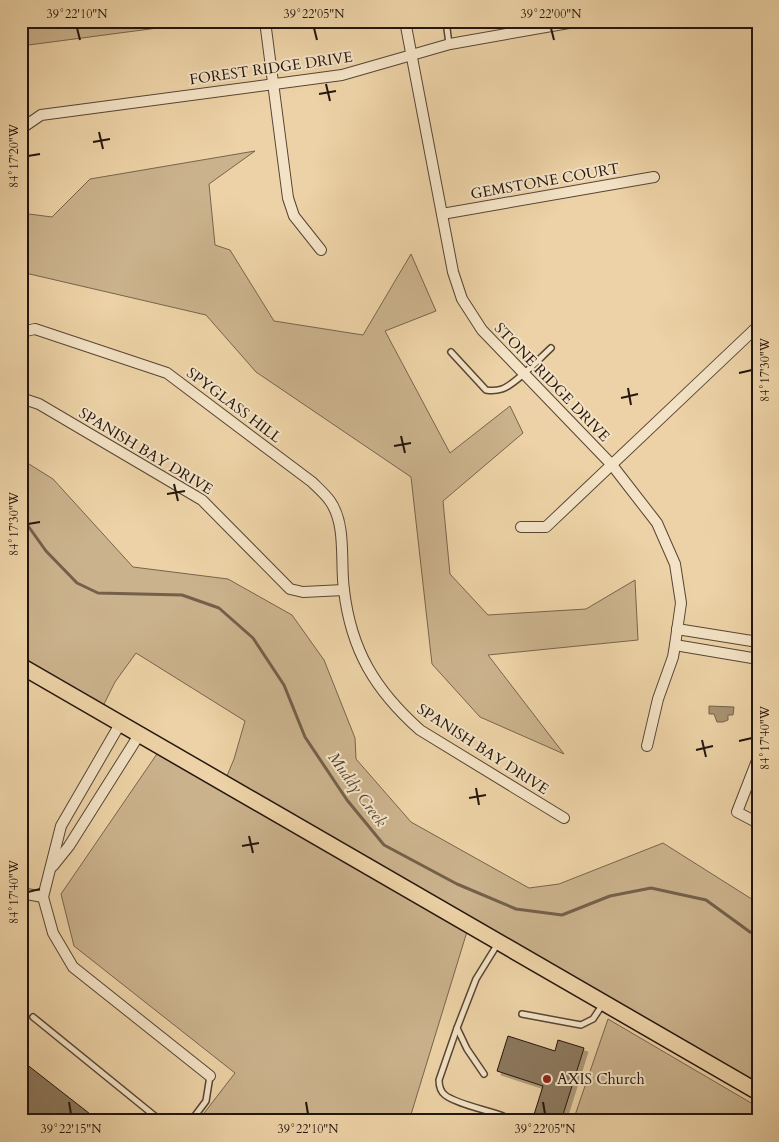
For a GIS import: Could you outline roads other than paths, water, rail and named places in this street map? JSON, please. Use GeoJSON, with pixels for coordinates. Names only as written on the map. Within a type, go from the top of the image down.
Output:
{"type":"FeatureCollection","features":[{"type":"Feature","properties":{"kind":"main road"},"geometry":{"type":"LineString","coordinates":[[21,666],[758,1092]]}},
{"type":"Feature","properties":{"kind":"street"},"geometry":{"type":"LineString","coordinates":[[265,21],[288,198],[294,216],[321,250]]}},
{"type":"Feature","properties":{"kind":"street","name":"STONE RIDGE DRIVE"},"geometry":{"type":"LineString","coordinates":[[406,21],[453,272],[462,299],[482,330],[612,466],[657,523],[675,564],[680,603],[675,645],[673,657],[658,699],[647,746]]}},
{"type":"Feature","properties":{"kind":"street","name":"FOREST RIDGE DRIVE"},"geometry":{"type":"LineString","coordinates":[[25,126],[41,115],[342,75],[450,44],[580,21]]}},
{"type":"Feature","properties":{"kind":"street","name":"GEMSTONE COURT"},"geometry":{"type":"LineString","coordinates":[[442,214],[654,177]]}},
{"type":"Feature","properties":{"kind":"street"},"geometry":{"type":"LineString","coordinates":[[521,527],[546,527],[758,326]]}},
{"type":"Feature","properties":{"kind":"street","name":"SPYGLASS HILL"},"geometry":{"type":"LineString","coordinates":[[21,332],[35,330],[167,373],[312,482],[331,502],[341,528],[344,590]]}},
{"type":"Feature","properties":{"kind":"street","name":"SPANISH BAY DRIVE"},"geometry":{"type":"LineString","coordinates":[[21,398],[39,404],[202,500],[290,589],[303,592],[344,590],[350,625],[358,650],[373,679],[402,714],[420,730],[564,818]]}},
{"type":"Feature","properties":{"kind":"street"},"geometry":{"type":"LineString","coordinates":[[677,629],[758,642]]}},
{"type":"Feature","properties":{"kind":"street"},"geometry":{"type":"LineString","coordinates":[[675,645],[758,659]]}},
{"type":"Feature","properties":{"kind":"street"},"geometry":{"type":"LineString","coordinates":[[120,724],[61,826],[43,897],[53,933],[74,967],[210,1076]]}},
{"type":"Feature","properties":{"kind":"street"},"geometry":{"type":"LineString","coordinates":[[49,870],[69,846],[140,735]]}},
{"type":"Feature","properties":{"kind":"street"},"geometry":{"type":"LineString","coordinates":[[758,758],[738,812],[758,824]]}},
{"type":"Feature","properties":{"kind":"street"},"geometry":{"type":"LineString","coordinates":[[21,892],[43,897]]}},
{"type":"Feature","properties":{"kind":"lane"},"geometry":{"type":"LineString","coordinates":[[446,21],[450,44]]}},
{"type":"Feature","properties":{"kind":"lane"},"geometry":{"type":"LineString","coordinates":[[451,352],[486,390],[493,391],[503,389],[550,348]]}},
{"type":"Feature","properties":{"kind":"lane"},"geometry":{"type":"LineString","coordinates":[[499,942],[476,979],[439,1080],[440,1088],[444,1095],[502,1116]]}},
{"type":"Feature","properties":{"kind":"lane"},"geometry":{"type":"LineString","coordinates":[[522,1014],[581,1025],[593,1020],[604,1003]]}},
{"type":"Feature","properties":{"kind":"lane"},"geometry":{"type":"LineString","coordinates":[[33,1017],[162,1121]]}},
{"type":"Feature","properties":{"kind":"lane"},"geometry":{"type":"LineString","coordinates":[[457,1028],[467,1049],[484,1074]]}},
{"type":"Feature","properties":{"kind":"lane"},"geometry":{"type":"LineString","coordinates":[[191,1121],[206,1101],[210,1076]]}},
{"type":"Feature","properties":{"kind":"waterway","name":"Muddy Creek"},"geometry":{"type":"LineString","coordinates":[[21,516],[46,551],[77,583],[98,593],[182,595],[219,608],[253,638],[284,685],[305,737],[347,800],[384,845],[457,884],[516,909],[562,915],[610,896],[651,888],[706,900],[750,932],[758,934]]}},
{"type":"Feature","properties":{"kind":"place","name":"AXIS Church"},"geometry":{"type":"Point","coordinates":[547,1079]}}]}
